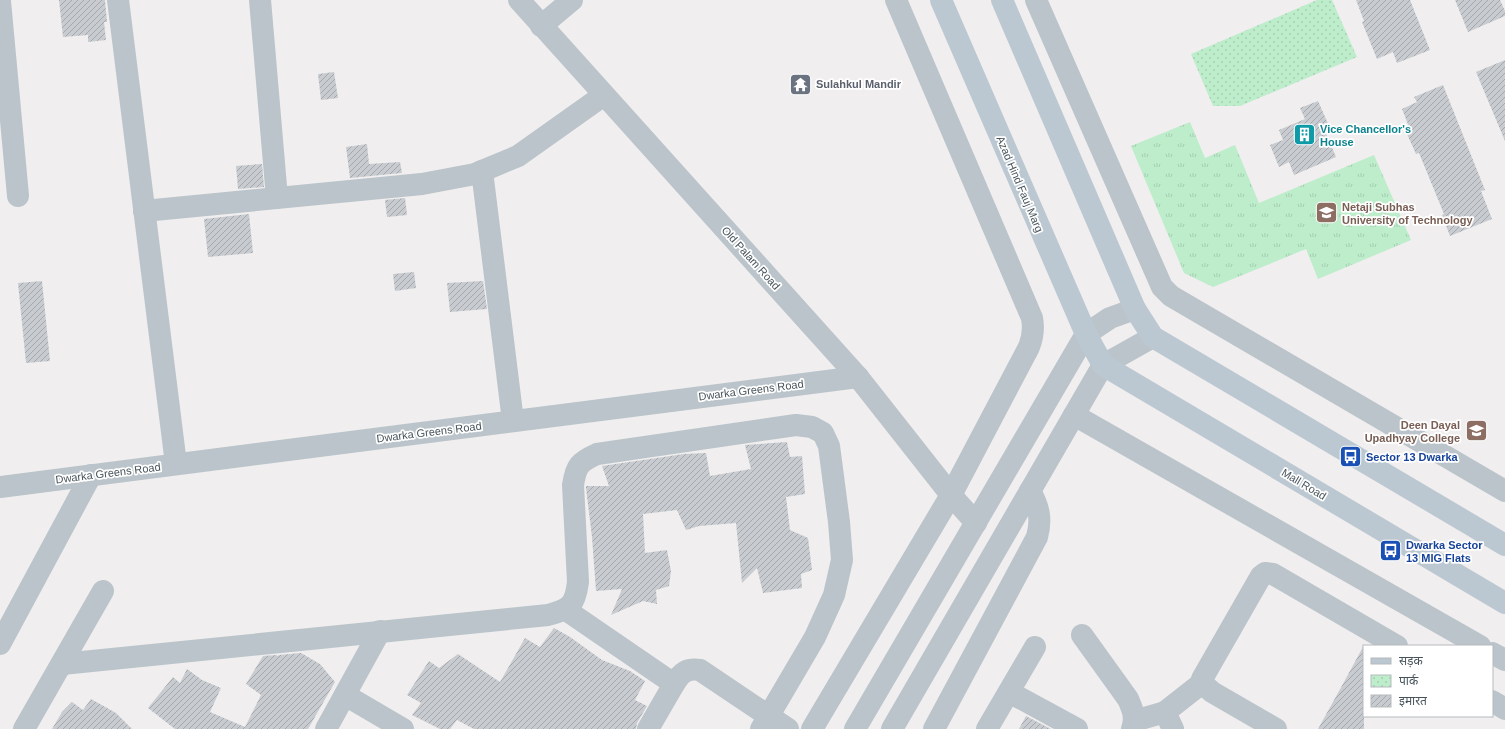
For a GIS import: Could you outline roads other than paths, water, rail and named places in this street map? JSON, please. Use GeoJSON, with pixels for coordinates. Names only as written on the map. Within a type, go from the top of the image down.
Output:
{"type":"FeatureCollection","features":[{"type":"Feature","properties":{"kind":"main road","name":"Azad Hind Fauj Marg"},"geometry":{"type":"LineString","coordinates":[[941,0],[1086,334],[1104,365]]}},
{"type":"Feature","properties":{"kind":"main road"},"geometry":{"type":"LineString","coordinates":[[1002,0],[1134,309],[1153,336],[1505,545]]}},
{"type":"Feature","properties":{"kind":"main road","name":"Mall Road"},"geometry":{"type":"LineString","coordinates":[[1104,365],[1505,603]]}},
{"type":"Feature","properties":{"kind":"street"},"geometry":{"type":"LineString","coordinates":[[118,0],[176,464]]}},
{"type":"Feature","properties":{"kind":"street"},"geometry":{"type":"LineString","coordinates":[[260,0],[277,198]]}},
{"type":"Feature","properties":{"kind":"street","name":"Old Palam Road"},"geometry":{"type":"LineString","coordinates":[[519,0],[858,377],[951,495],[976,523]]}},
{"type":"Feature","properties":{"kind":"street"},"geometry":{"type":"LineString","coordinates":[[541,26],[572,0]]}},
{"type":"Feature","properties":{"kind":"street"},"geometry":{"type":"LineString","coordinates":[[812,729],[951,495],[1029,347],[1033,336],[1034,327],[1032,318],[896,0]]}},
{"type":"Feature","properties":{"kind":"street"},"geometry":{"type":"LineString","coordinates":[[1036,0],[1162,287],[1171,296],[1505,491]]}},
{"type":"Feature","properties":{"kind":"street"},"geometry":{"type":"LineString","coordinates":[[0,1],[18,196]]}},
{"type":"Feature","properties":{"kind":"street"},"geometry":{"type":"LineString","coordinates":[[144,211],[422,184],[475,174],[518,156],[604,95]]}},
{"type":"Feature","properties":{"kind":"street"},"geometry":{"type":"LineString","coordinates":[[482,171],[513,421]]}},
{"type":"Feature","properties":{"kind":"street"},"geometry":{"type":"LineString","coordinates":[[855,729],[1086,334],[1110,318],[1134,309]]}},
{"type":"Feature","properties":{"kind":"street"},"geometry":{"type":"LineString","coordinates":[[892,729],[1104,365],[1153,336]]}},
{"type":"Feature","properties":{"kind":"street","name":"Dwarka Greens Road"},"geometry":{"type":"LineString","coordinates":[[0,487],[858,377]]}},
{"type":"Feature","properties":{"kind":"street"},"geometry":{"type":"LineString","coordinates":[[1074,415],[1478,645]]}},
{"type":"Feature","properties":{"kind":"street"},"geometry":{"type":"LineString","coordinates":[[62,664],[548,615],[566,610],[576,597],[578,582],[573,485],[575,471],[583,460],[597,454],[796,425],[812,427],[823,433],[829,446],[839,522],[842,560],[834,595],[825,616],[815,637],[765,723]]}},
{"type":"Feature","properties":{"kind":"street"},"geometry":{"type":"LineString","coordinates":[[0,644],[91,475]]}},
{"type":"Feature","properties":{"kind":"street"},"geometry":{"type":"LineString","coordinates":[[934,729],[1037,537],[1040,525],[1039,514],[1030,491]]}},
{"type":"Feature","properties":{"kind":"street"},"geometry":{"type":"LineString","coordinates":[[1082,635],[1128,700],[1133,710],[1133,725],[1169,720],[1202,683],[1202,679],[1261,576],[1265,573],[1273,574],[1395,645]]}},
{"type":"Feature","properties":{"kind":"street"},"geometry":{"type":"LineString","coordinates":[[24,729],[103,591]]}},
{"type":"Feature","properties":{"kind":"street"},"geometry":{"type":"LineString","coordinates":[[566,610],[674,684]]}},
{"type":"Feature","properties":{"kind":"street"},"geometry":{"type":"LineString","coordinates":[[326,729],[380,632]]}},
{"type":"Feature","properties":{"kind":"street"},"geometry":{"type":"LineString","coordinates":[[987,729],[1035,647]]}},
{"type":"Feature","properties":{"kind":"street"},"geometry":{"type":"LineString","coordinates":[[1493,654],[1505,660]]}},
{"type":"Feature","properties":{"kind":"street"},"geometry":{"type":"LineString","coordinates":[[648,729],[681,674],[684,671],[692,669],[700,670],[765,723],[788,729]]}},
{"type":"Feature","properties":{"kind":"street"},"geometry":{"type":"LineString","coordinates":[[1202,683],[1212,692],[1276,729]]}},
{"type":"Feature","properties":{"kind":"street"},"geometry":{"type":"LineString","coordinates":[[1009,692],[1077,729]]}},
{"type":"Feature","properties":{"kind":"street"},"geometry":{"type":"LineString","coordinates":[[345,695],[403,729]]}},
{"type":"Feature","properties":{"kind":"place","name":"Sulahkul Mandir"},"geometry":{"type":"Point","coordinates":[801,84]}},
{"type":"Feature","properties":{"kind":"place","name":"Vice Chancellor's House"},"geometry":{"type":"Point","coordinates":[1304,135]}},
{"type":"Feature","properties":{"kind":"place","name":"Netaji Subhas University of Technology"},"geometry":{"type":"Point","coordinates":[1327,213]}},
{"type":"Feature","properties":{"kind":"place","name":"Deen Dayal Upadhyay College"},"geometry":{"type":"Point","coordinates":[1476,431]}},
{"type":"Feature","properties":{"kind":"place","name":"Sector 13 Dwarka"},"geometry":{"type":"Point","coordinates":[1350,457]}},
{"type":"Feature","properties":{"kind":"place","name":"Dwarka Sector 13 MIG Flats"},"geometry":{"type":"Point","coordinates":[1391,551]}}]}
